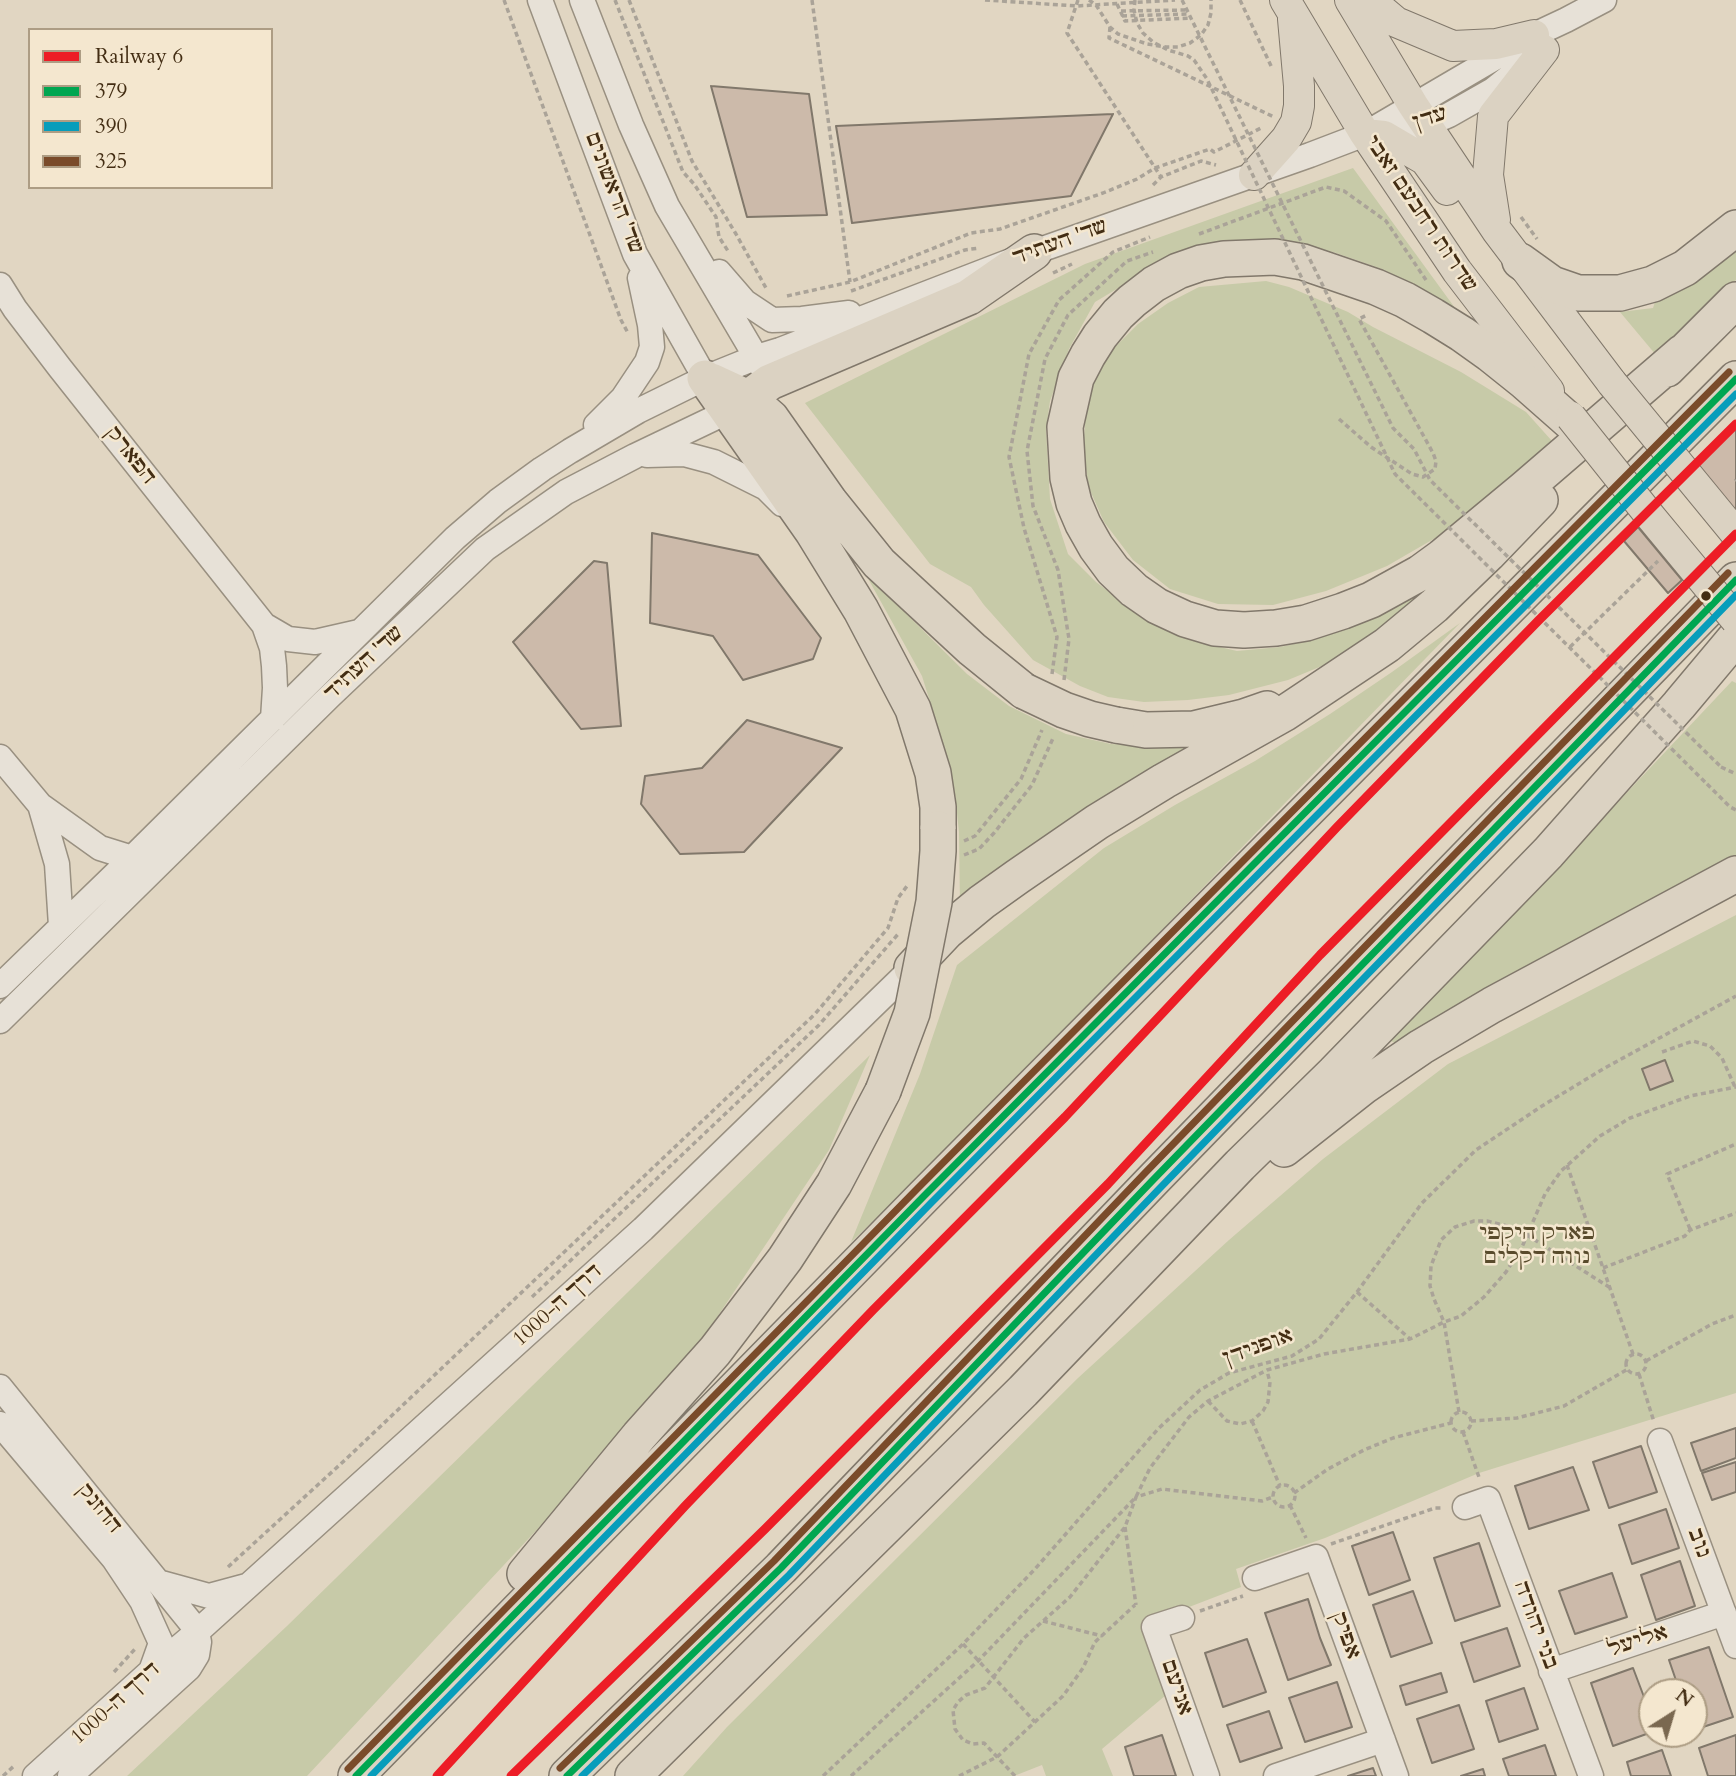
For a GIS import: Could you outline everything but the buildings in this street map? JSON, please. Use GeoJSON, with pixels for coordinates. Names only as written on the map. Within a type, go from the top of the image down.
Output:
{"type":"FeatureCollection","features":[{"type":"Feature","properties":{"kind":"highway"},"geometry":{"type":"LineString","coordinates":[[1520,261],[1552,284],[1578,293],[1620,293],[1653,284],[1685,268],[1736,228]]}},
{"type":"Feature","properties":{"kind":"highway"},"geometry":{"type":"LineString","coordinates":[[747,394],[969,298],[1034,252]]}},
{"type":"Feature","properties":{"kind":"highway"},"geometry":{"type":"LineString","coordinates":[[1574,424],[1490,354],[1405,300],[1303,262],[1275,257],[1246,257],[1201,263],[1178,271],[1154,284],[1118,314],[1100,336],[1076,378],[1065,427],[1065,452],[1074,503],[1083,524],[1113,570],[1134,590],[1157,606],[1185,619],[1215,628],[1276,628],[1306,623],[1343,611],[1371,600],[1420,573],[1524,489],[1683,352]]}},
{"type":"Feature","properties":{"kind":"highway"},"geometry":{"type":"LineString","coordinates":[[910,970],[947,931],[982,902],[1097,822],[1274,719],[1387,645],[1434,606],[1488,554],[1736,300]]}},
{"type":"Feature","properties":{"kind":"highway"},"geometry":{"type":"LineString","coordinates":[[705,378],[747,394],[972,649],[1000,674],[1037,687],[1064,710],[1090,719],[1146,730],[1194,729],[1244,717],[1316,693]]}},
{"type":"Feature","properties":{"kind":"highway"},"geometry":{"type":"LineString","coordinates":[[356,1776],[923,1197],[1736,380]]}},
{"type":"Feature","properties":{"kind":"highway"},"geometry":{"type":"LineString","coordinates":[[381,1750],[639,1436],[715,1352],[785,1259],[834,1184],[883,1091],[912,1013],[934,902],[938,851],[946,837],[933,773],[913,709],[861,610],[813,532],[747,394]]}},
{"type":"Feature","properties":{"kind":"highway"},"geometry":{"type":"LineString","coordinates":[[567,1776],[781,1568],[1152,1181],[1736,580]]}},
{"type":"Feature","properties":{"kind":"highway"},"geometry":{"type":"LineString","coordinates":[[1023,1391],[1240,1165],[1334,1073],[1548,853],[1736,638]]}},
{"type":"Feature","properties":{"kind":"highway"},"geometry":{"type":"LineString","coordinates":[[633,1776],[1023,1391],[1256,1171],[1364,1086],[1421,1047],[1492,1005],[1736,874]]}},
{"type":"Feature","properties":{"kind":"highway"},"geometry":{"type":"LineString","coordinates":[[1690,898],[1736,883]]}},
{"type":"Feature","properties":{"kind":"main road"},"geometry":{"type":"LineString","coordinates":[[1350,0],[1420,115],[1497,231],[1612,383],[1736,534]]}},
{"type":"Feature","properties":{"kind":"main road"},"geometry":{"type":"LineString","coordinates":[[1370,0],[1396,22],[1453,46],[1539,43]]}},
{"type":"Feature","properties":{"kind":"main road"},"geometry":{"type":"LineString","coordinates":[[1256,172],[1286,139],[1296,122],[1299,86],[1289,6]]}},
{"type":"Feature","properties":{"kind":"main road","name":"שדרות רחבעם זאבי"},"geometry":{"type":"LineString","coordinates":[[1289,6],[1365,134],[1457,271],[1574,424],[1736,620]]}},
{"type":"Feature","properties":{"kind":"main road"},"geometry":{"type":"LineString","coordinates":[[1497,231],[1488,175],[1493,116],[1539,43]]}},
{"type":"Feature","properties":{"kind":"main road"},"geometry":{"type":"LineString","coordinates":[[1365,134],[1384,135],[1425,160],[1535,316],[1612,383]]}},
{"type":"Feature","properties":{"kind":"street","name":"שד' הראשונים"},"geometry":{"type":"LineString","coordinates":[[540,0],[635,254],[705,378]]}},
{"type":"Feature","properties":{"kind":"street","name":"שד' הראשונים"},"geometry":{"type":"LineString","coordinates":[[582,0],[631,125],[667,206]]}},
{"type":"Feature","properties":{"kind":"street","name":"עדן"},"geometry":{"type":"LineString","coordinates":[[1365,134],[1420,115],[1604,0]]}},
{"type":"Feature","properties":{"kind":"street","name":"שד' העתיד"},"geometry":{"type":"LineString","coordinates":[[0,1021],[330,696],[485,549],[566,492],[747,394],[780,350],[1034,252],[1365,134]]}},
{"type":"Feature","properties":{"kind":"street"},"geometry":{"type":"LineString","coordinates":[[667,206],[745,302],[802,319],[883,309]]}},
{"type":"Feature","properties":{"kind":"street"},"geometry":{"type":"LineString","coordinates":[[667,206],[747,394]]}},
{"type":"Feature","properties":{"kind":"street"},"geometry":{"type":"LineString","coordinates":[[570,451],[623,398],[645,365],[652,348],[650,325],[635,254]]}},
{"type":"Feature","properties":{"kind":"street","name":"הפארק"},"geometry":{"type":"LineString","coordinates":[[0,285],[60,368],[264,625],[274,666],[273,719]]}},
{"type":"Feature","properties":{"kind":"street","name":"שד' העתיד"},"geometry":{"type":"LineString","coordinates":[[0,986],[360,631],[498,501],[570,451],[638,411],[705,378],[747,394]]}},
{"type":"Feature","properties":{"kind":"street"},"geometry":{"type":"LineString","coordinates":[[635,456],[684,454],[714,462],[766,488],[813,532]]}},
{"type":"Feature","properties":{"kind":"street","name":"הפארק"},"geometry":{"type":"LineString","coordinates":[[264,625],[288,639],[315,642],[360,631]]}},
{"type":"Feature","properties":{"kind":"street"},"geometry":{"type":"LineString","coordinates":[[0,757],[40,805],[100,848],[132,858]]}},
{"type":"Feature","properties":{"kind":"street"},"geometry":{"type":"LineString","coordinates":[[40,805],[57,864],[61,926]]}},
{"type":"Feature","properties":{"kind":"street","name":"דרך ה-1000"},"geometry":{"type":"LineString","coordinates":[[24,1771],[151,1671],[250,1585],[643,1229],[910,970]]}},
{"type":"Feature","properties":{"kind":"street","name":"ההזנק"},"geometry":{"type":"LineString","coordinates":[[0,1387],[197,1632]]}},
{"type":"Feature","properties":{"kind":"street","name":"ההזנק"},"geometry":{"type":"LineString","coordinates":[[0,1424],[114,1559],[142,1601],[157,1634]]}},
{"type":"Feature","properties":{"kind":"street","name":"נוב"},"geometry":{"type":"LineString","coordinates":[[1660,1441],[1736,1646]]}},
{"type":"Feature","properties":{"kind":"street","name":"בני יהודה"},"geometry":{"type":"LineString","coordinates":[[1476,1503],[1551,1671],[1591,1776]]}},
{"type":"Feature","properties":{"kind":"street"},"geometry":{"type":"LineString","coordinates":[[1255,1578],[1314,1554]]}},
{"type":"Feature","properties":{"kind":"street","name":"אפיק"},"geometry":{"type":"LineString","coordinates":[[1314,1554],[1396,1776]]}},
{"type":"Feature","properties":{"kind":"street"},"geometry":{"type":"LineString","coordinates":[[158,1582],[209,1596],[250,1585]]}},
{"type":"Feature","properties":{"kind":"street","name":"אליעל"},"geometry":{"type":"LineString","coordinates":[[1551,1671],[1724,1613]]}},
{"type":"Feature","properties":{"kind":"street"},"geometry":{"type":"LineString","coordinates":[[1154,1627],[1182,1618]]}},
{"type":"Feature","properties":{"kind":"street","name":"אניעם"},"geometry":{"type":"LineString","coordinates":[[1154,1627],[1207,1776]]}},
{"type":"Feature","properties":{"kind":"street","name":"דרך ה-1000"},"geometry":{"type":"LineString","coordinates":[[70,1776],[189,1668],[197,1655],[197,1632]]}},
{"type":"Feature","properties":{"kind":"street"},"geometry":{"type":"LineString","coordinates":[[151,1671],[161,1643],[157,1634]]}},
{"type":"Feature","properties":{"kind":"street"},"geometry":{"type":"LineString","coordinates":[[1276,1776],[1383,1740]]}},
{"type":"Feature","properties":{"kind":"path"},"geometry":{"type":"LineString","coordinates":[[504,0],[621,320],[645,365]]}},
{"type":"Feature","properties":{"kind":"path"},"geometry":{"type":"LineString","coordinates":[[615,0],[682,172],[694,184],[716,217],[719,237],[731,256]]}},
{"type":"Feature","properties":{"kind":"path"},"geometry":{"type":"LineString","coordinates":[[629,0],[692,161],[736,234],[772,310],[971,233],[1000,229],[1103,193],[1137,179],[1155,168],[1210,149],[1214,152],[1279,119]]}},
{"type":"Feature","properties":{"kind":"path"},"geometry":{"type":"LineString","coordinates":[[812,0],[850,282]]}},
{"type":"Feature","properties":{"kind":"path"},"geometry":{"type":"LineString","coordinates":[[985,0],[1077,6],[1175,0]]}},
{"type":"Feature","properties":{"kind":"path"},"geometry":{"type":"LineString","coordinates":[[1078,0],[1067,33],[1161,177]]}},
{"type":"Feature","properties":{"kind":"path"},"geometry":{"type":"LineString","coordinates":[[1088,0],[1096,5],[1110,27],[1128,39],[1166,47],[1178,47],[1201,36],[1212,13],[1211,0]]}},
{"type":"Feature","properties":{"kind":"path"},"geometry":{"type":"LineString","coordinates":[[1135,0],[1137,23],[1143,33],[1161,46],[1194,60],[1207,79],[1395,474],[1736,810]]}},
{"type":"Feature","properties":{"kind":"path"},"geometry":{"type":"LineString","coordinates":[[1182,0],[1393,428],[1414,449],[1430,480],[1721,767],[1736,774]]}},
{"type":"Feature","properties":{"kind":"path"},"geometry":{"type":"LineString","coordinates":[[1240,0],[1274,73]]}},
{"type":"Feature","properties":{"kind":"path"},"geometry":{"type":"LineString","coordinates":[[1116,4],[1125,21],[1189,14]]}},
{"type":"Feature","properties":{"kind":"path"},"geometry":{"type":"LineString","coordinates":[[1122,13],[1189,14]]}},
{"type":"Feature","properties":{"kind":"path"},"geometry":{"type":"LineString","coordinates":[[1110,27],[1110,38],[1279,119]]}},
{"type":"Feature","properties":{"kind":"path"},"geometry":{"type":"LineString","coordinates":[[1278,108],[1279,119]]}},
{"type":"Feature","properties":{"kind":"path"},"geometry":{"type":"LineString","coordinates":[[1149,189],[1161,177],[1201,161],[1216,165]]}},
{"type":"Feature","properties":{"kind":"path"},"geometry":{"type":"LineString","coordinates":[[1191,237],[1326,187],[1343,191],[1386,221],[1428,283]]}},
{"type":"Feature","properties":{"kind":"path"},"geometry":{"type":"LineString","coordinates":[[1037,687],[1057,636],[1024,528],[1009,457],[1028,354],[1059,300],[1113,252],[1151,237]]}},
{"type":"Feature","properties":{"kind":"path"},"geometry":{"type":"LineString","coordinates":[[840,295],[965,250],[989,246]]}},
{"type":"Feature","properties":{"kind":"path"},"geometry":{"type":"LineString","coordinates":[[1063,686],[1069,639],[1058,570],[1033,506],[1027,451],[1045,359],[1068,315],[1128,261],[1153,251]]}},
{"type":"Feature","properties":{"kind":"path"},"geometry":{"type":"LineString","coordinates":[[1339,419],[1371,447],[1412,474],[1423,477],[1435,469],[1433,453],[1359,319],[1366,314],[1373,318]]}},
{"type":"Feature","properties":{"kind":"path"},"geometry":{"type":"LineString","coordinates":[[1570,647],[1659,560]]}},
{"type":"Feature","properties":{"kind":"path"},"geometry":{"type":"LineString","coordinates":[[946,837],[975,836],[1021,779],[1041,733],[1043,720]]}},
{"type":"Feature","properties":{"kind":"path"},"geometry":{"type":"LineString","coordinates":[[960,857],[979,849],[1032,785],[1055,734]]}},
{"type":"Feature","properties":{"kind":"path"},"geometry":{"type":"LineString","coordinates":[[200,1594],[815,1014],[888,928],[898,898],[910,882]]}},
{"type":"Feature","properties":{"kind":"path"},"geometry":{"type":"LineString","coordinates":[[527,1301],[819,1025],[899,933],[903,922]]}},
{"type":"Feature","properties":{"kind":"path","name":"אופנידן"},"geometry":{"type":"LineString","coordinates":[[822,1776],[963,1644],[1035,1569],[1158,1429],[1200,1390],[1229,1373],[1292,1356],[1319,1339],[1422,1203],[1476,1150],[1542,1105],[1736,996]]}},
{"type":"Feature","properties":{"kind":"path"},"geometry":{"type":"LineString","coordinates":[[1015,1776],[984,1744],[963,1740],[955,1729],[953,1710],[966,1695],[985,1688],[1024,1638],[1070,1597],[1125,1527],[1150,1468],[1189,1417],[1208,1401],[1267,1370],[1324,1353],[1410,1339],[1461,1315],[1483,1297],[1506,1272],[1522,1247],[1545,1194],[1561,1171],[1600,1136],[1630,1118],[1690,1096],[1735,1087],[1722,1058],[1710,1046],[1693,1041],[1662,1052]]}},
{"type":"Feature","properties":{"kind":"path"},"geometry":{"type":"LineString","coordinates":[[1690,1230],[1668,1174],[1736,1144]]}},
{"type":"Feature","properties":{"kind":"path"},"geometry":{"type":"LineString","coordinates":[[1567,1165],[1633,1354]]}},
{"type":"Feature","properties":{"kind":"path"},"geometry":{"type":"LineString","coordinates":[[1603,1268],[1736,1213]]}},
{"type":"Feature","properties":{"kind":"path"},"geometry":{"type":"LineString","coordinates":[[1459,1412],[1444,1322],[1430,1286],[1431,1266],[1441,1240],[1455,1227],[1474,1221],[1487,1221],[1511,1227],[1609,1287]]}},
{"type":"Feature","properties":{"kind":"path"},"geometry":{"type":"LineString","coordinates":[[1357,1292],[1410,1339]]}},
{"type":"Feature","properties":{"kind":"path"},"geometry":{"type":"LineString","coordinates":[[1646,1361],[1712,1324],[1736,1315]]}},
{"type":"Feature","properties":{"kind":"path"},"geometry":{"type":"LineString","coordinates":[[1633,1354],[1642,1356],[1646,1361],[1646,1367],[1639,1374]]}},
{"type":"Feature","properties":{"kind":"path"},"geometry":{"type":"LineString","coordinates":[[1633,1354],[1626,1362],[1628,1369],[1639,1374]]}},
{"type":"Feature","properties":{"kind":"path"},"geometry":{"type":"LineString","coordinates":[[1471,1421],[1517,1418],[1564,1406],[1628,1369]]}},
{"type":"Feature","properties":{"kind":"path"},"geometry":{"type":"LineString","coordinates":[[1208,1401],[1227,1421],[1240,1424],[1252,1421],[1268,1402],[1270,1382],[1267,1370]]}},
{"type":"Feature","properties":{"kind":"path"},"geometry":{"type":"LineString","coordinates":[[1639,1374],[1660,1441]]}},
{"type":"Feature","properties":{"kind":"path"},"geometry":{"type":"LineString","coordinates":[[1459,1412],[1468,1415],[1471,1421],[1470,1427],[1463,1432]]}},
{"type":"Feature","properties":{"kind":"path"},"geometry":{"type":"LineString","coordinates":[[1459,1412],[1453,1416],[1451,1423],[1453,1429],[1463,1432]]}},
{"type":"Feature","properties":{"kind":"path"},"geometry":{"type":"LineString","coordinates":[[1252,1421],[1280,1486]]}},
{"type":"Feature","properties":{"kind":"path"},"geometry":{"type":"LineString","coordinates":[[1294,1493],[1328,1469],[1364,1450],[1393,1438],[1451,1423]]}},
{"type":"Feature","properties":{"kind":"path"},"geometry":{"type":"LineString","coordinates":[[1290,1505],[1314,1554],[1435,1508],[1476,1503],[1463,1432]]}},
{"type":"Feature","properties":{"kind":"path"},"geometry":{"type":"LineString","coordinates":[[1287,1485],[1294,1493],[1294,1500],[1286,1507],[1279,1506],[1273,1497],[1274,1490],[1280,1486],[1287,1485]]}},
{"type":"Feature","properties":{"kind":"path"},"geometry":{"type":"LineString","coordinates":[[850,1776],[978,1661],[1136,1497],[1161,1489],[1262,1501],[1273,1497]]}},
{"type":"Feature","properties":{"kind":"path"},"geometry":{"type":"LineString","coordinates":[[1125,1527],[1135,1605],[1154,1627]]}},
{"type":"Feature","properties":{"kind":"path"},"geometry":{"type":"LineString","coordinates":[[1182,1618],[1246,1594],[1255,1578]]}},
{"type":"Feature","properties":{"kind":"path"},"geometry":{"type":"LineString","coordinates":[[959,1776],[997,1757],[1063,1696],[1083,1668],[1095,1642],[1135,1605]]}},
{"type":"Feature","properties":{"kind":"path"},"geometry":{"type":"LineString","coordinates":[[1043,1621],[1102,1636]]}},
{"type":"Feature","properties":{"kind":"path"},"geometry":{"type":"LineString","coordinates":[[111,1676],[136,1648],[157,1634]]}},
{"type":"Feature","properties":{"kind":"path"},"geometry":{"type":"LineString","coordinates":[[963,1644],[1035,1722]]}},
{"type":"Feature","properties":{"kind":"path"},"geometry":{"type":"LineString","coordinates":[[3,1776],[24,1771]]}},
{"type":"Feature","properties":{"kind":"green space"},"geometry":{"type":"Polygon","coordinates":[[[1353,168],[1455,308],[1382,269],[1333,252],[1267,242],[1147,271],[1095,302],[1069,349],[1050,401],[1046,430],[1050,499],[1068,554],[1096,582],[1144,618],[1194,641],[1237,651],[1280,647],[1317,639],[1361,622],[1459,560],[1373,637],[1334,661],[1288,680],[1229,695],[1188,700],[1144,702],[1108,697],[1080,686],[1033,660],[971,587],[930,564],[805,403],[1085,264],[1353,168]]]}},
{"type":"Feature","properties":{"kind":"green space"},"geometry":{"type":"Polygon","coordinates":[[[1736,248],[1736,280],[1656,355],[1620,312],[1653,308],[1657,296],[1736,248]]]}},
{"type":"Feature","properties":{"kind":"green space"},"geometry":{"type":"Polygon","coordinates":[[[1266,281],[1289,287],[1348,312],[1461,372],[1526,412],[1552,441],[1509,481],[1437,537],[1387,566],[1326,591],[1273,605],[1218,604],[1170,589],[1133,560],[1104,522],[1089,488],[1083,450],[1086,413],[1094,382],[1113,349],[1138,324],[1168,303],[1199,287],[1266,281]]]}},
{"type":"Feature","properties":{"kind":"green space"},"geometry":{"type":"Polygon","coordinates":[[[865,573],[967,674],[1009,706],[1066,734],[1111,744],[1165,746],[1226,735],[960,906],[959,832],[955,794],[941,737],[922,676],[865,573]]]}},
{"type":"Feature","properties":{"kind":"green space"},"geometry":{"type":"Polygon","coordinates":[[[1460,623],[941,1157],[851,1242],[920,1074],[957,965],[1104,848],[1255,761],[1330,714],[1460,623]]]}},
{"type":"Feature","properties":{"kind":"green space"},"geometry":{"type":"Polygon","coordinates":[[[1732,681],[1736,683],[1736,857],[1399,1045],[1387,1039],[1536,889],[1732,681]]]}},
{"type":"Feature","properties":{"kind":"green space","name":"פארק היקפי נווה דקלים"},"geometry":{"type":"Polygon","coordinates":[[[1736,915],[1736,1393],[1479,1473],[1325,1538],[1236,1569],[1241,1587],[1145,1624],[1166,1695],[1102,1749],[1113,1776],[1046,1776],[1042,1765],[1014,1776],[683,1776],[727,1727],[1078,1378],[1229,1240],[1323,1159],[1448,1064],[1736,915]]]}},
{"type":"Feature","properties":{"kind":"green space"},"geometry":{"type":"Polygon","coordinates":[[[870,1055],[829,1150],[671,1386],[307,1776],[127,1776],[287,1626],[870,1055]]]}},
{"type":"Feature","properties":{"kind":"rail line","name":"6"},"geometry":{"type":"LineString","coordinates":[[437,1776],[685,1506],[873,1310],[1065,1117],[1338,826],[1736,424]]}},
{"type":"Feature","properties":{"kind":"rail line","name":"6"},"geometry":{"type":"LineString","coordinates":[[511,1776],[765,1529],[1108,1184],[1320,955],[1736,534]]}},
{"type":"Feature","properties":{"kind":"transit line","name":"325"},"geometry":{"type":"LineString","coordinates":[[348,1769],[916,1190],[1729,372]]}},
{"type":"Feature","properties":{"kind":"transit line","name":"379"},"geometry":{"type":"LineString","coordinates":[[356,1776],[923,1197],[1736,379]]}},
{"type":"Feature","properties":{"kind":"transit line","name":"390"},"geometry":{"type":"LineString","coordinates":[[371,1776],[930,1204],[1736,394]]}},
{"type":"Feature","properties":{"kind":"transit line","name":"325"},"geometry":{"type":"LineString","coordinates":[[560,1768],[774,1561],[1144,1174],[1728,573]]}},
{"type":"Feature","properties":{"kind":"transit line","name":"379"},"geometry":{"type":"LineString","coordinates":[[567,1776],[781,1568],[1152,1181],[1736,580]]}},
{"type":"Feature","properties":{"kind":"transit line","name":"390"},"geometry":{"type":"LineString","coordinates":[[582,1776],[789,1575],[1160,1188],[1736,595]]}}]}
